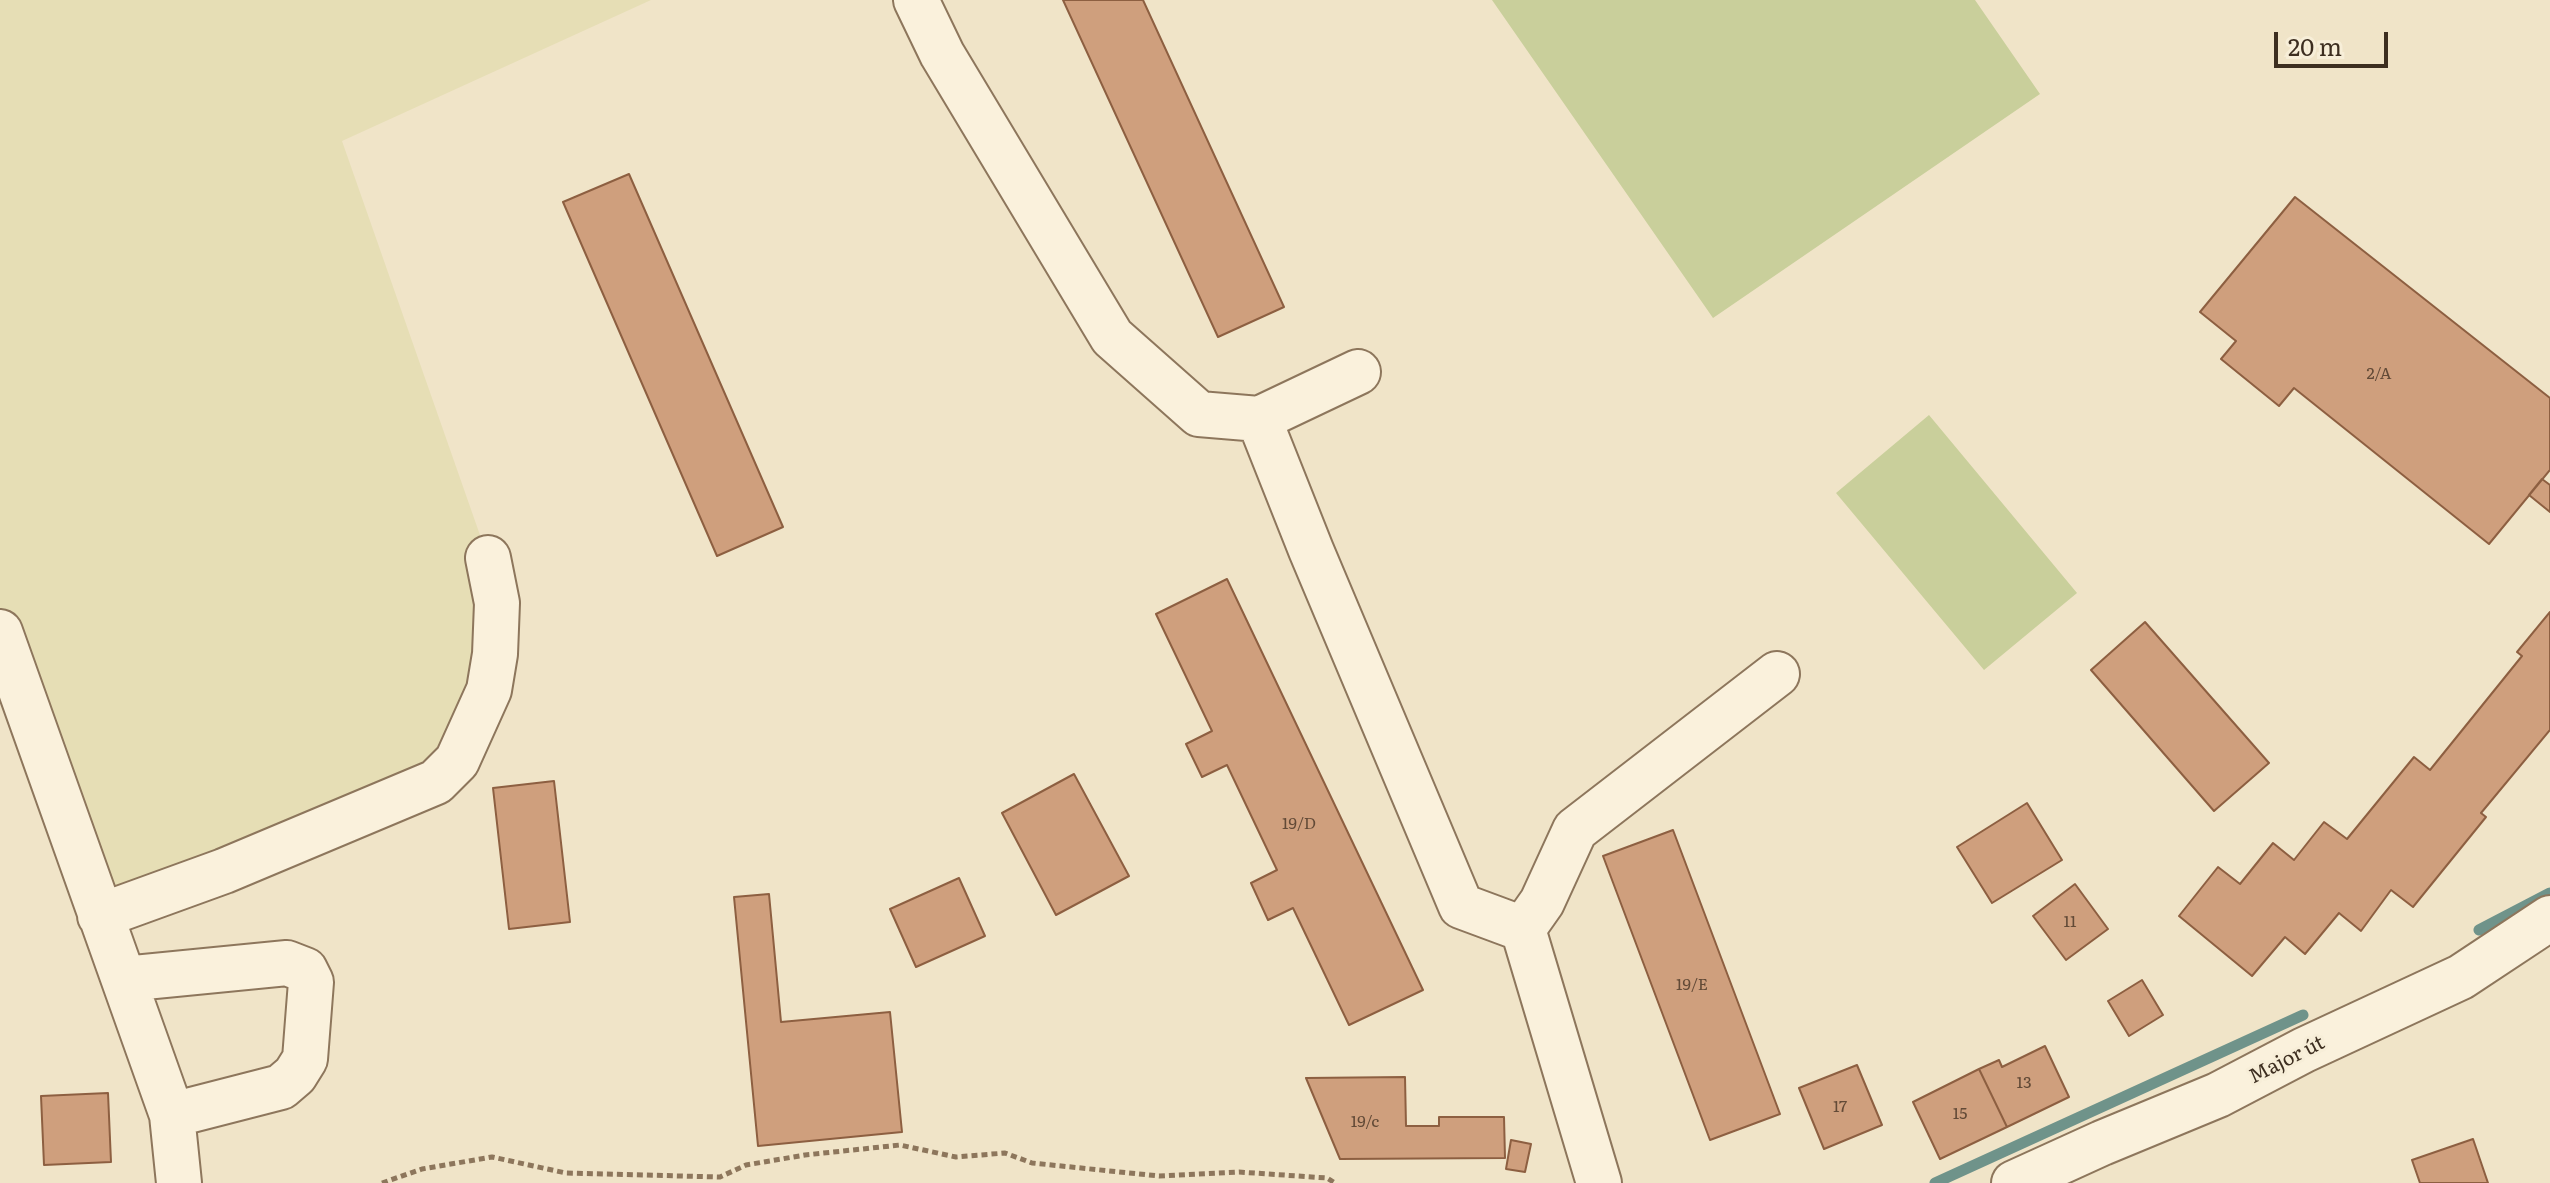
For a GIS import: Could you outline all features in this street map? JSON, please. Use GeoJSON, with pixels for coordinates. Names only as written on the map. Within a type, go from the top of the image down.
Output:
{"type":"FeatureCollection","features":[{"type":"Feature","properties":{"kind":"street"},"geometry":{"type":"LineString","coordinates":[[916,0],[942,54],[1112,337],[1199,414],[1259,419],[1358,372]]}},
{"type":"Feature","properties":{"kind":"street"},"geometry":{"type":"LineString","coordinates":[[1259,419],[1461,906],[1523,929]]}},
{"type":"Feature","properties":{"kind":"street"},"geometry":{"type":"LineString","coordinates":[[100,916],[224,871],[436,782],[457,761],[489,690],[495,654],[497,603],[488,558]]}},
{"type":"Feature","properties":{"kind":"street"},"geometry":{"type":"LineString","coordinates":[[0,632],[172,1115],[179,1183]]}},
{"type":"Feature","properties":{"kind":"street"},"geometry":{"type":"LineString","coordinates":[[1523,929],[1542,902],[1575,830],[1777,674]]}},
{"type":"Feature","properties":{"kind":"street","name":"Major út"},"geometry":{"type":"LineString","coordinates":[[2014,1183],[2218,1095],[2304,1050],[2461,977],[2550,918]]}},
{"type":"Feature","properties":{"kind":"street"},"geometry":{"type":"LineString","coordinates":[[1523,929],[1599,1183]]}},
{"type":"Feature","properties":{"kind":"street"},"geometry":{"type":"LineString","coordinates":[[124,979],[287,963],[305,970],[311,982],[305,1059],[295,1075],[281,1087],[172,1115]]}},
{"type":"Feature","properties":{"kind":"path"},"geometry":{"type":"LineString","coordinates":[[382,1183],[422,1169],[492,1157],[566,1173],[720,1177],[746,1165],[900,1145],[956,1157],[1005,1153],[1032,1163],[1159,1176],[1239,1172],[1327,1178],[1335,1183]]}},
{"type":"Feature","properties":{"kind":"shaded area"},"geometry":{"type":"Polygon","coordinates":[[[0,0],[651,0],[342,141],[488,558],[457,761],[100,916],[0,632],[0,0]]]}},
{"type":"Feature","properties":{"kind":"green space"},"geometry":{"type":"Polygon","coordinates":[[[1492,0],[1975,0],[2040,94],[1713,318],[1492,0]]]}},
{"type":"Feature","properties":{"kind":"green space"},"geometry":{"type":"Polygon","coordinates":[[[1929,415],[2077,593],[1984,670],[1836,493],[1929,415]]]}},
{"type":"Feature","properties":{"kind":"building"},"geometry":{"type":"Polygon","coordinates":[[[1063,0],[1143,0],[1284,307],[1218,337],[1063,0]]]}},
{"type":"Feature","properties":{"kind":"building"},"geometry":{"type":"Polygon","coordinates":[[[629,174],[783,527],[717,556],[563,202],[629,174]]]}},
{"type":"Feature","properties":{"kind":"building"},"geometry":{"type":"Polygon","coordinates":[[[2295,197],[2550,398],[2550,470],[2489,544],[2294,388],[2279,406],[2221,359],[2236,341],[2200,312],[2295,197]]]}},
{"type":"Feature","properties":{"kind":"building"},"geometry":{"type":"Polygon","coordinates":[[[2542,479],[2550,485],[2550,512],[2529,495],[2542,479]]]}},
{"type":"Feature","properties":{"kind":"building"},"geometry":{"type":"Polygon","coordinates":[[[1227,579],[1423,990],[1349,1025],[1293,908],[1268,920],[1251,883],[1277,870],[1227,765],[1202,777],[1186,744],[1212,731],[1156,614],[1227,579]]]}},
{"type":"Feature","properties":{"kind":"building"},"geometry":{"type":"Polygon","coordinates":[[[2550,612],[2550,730],[2481,813],[2486,817],[2413,907],[2391,890],[2361,931],[2339,913],[2305,954],[2285,937],[2252,976],[2179,916],[2218,867],[2240,884],[2273,843],[2294,860],[2324,822],[2347,839],[2414,757],[2430,770],[2522,656],[2517,652],[2550,612]]]}},
{"type":"Feature","properties":{"kind":"building"},"geometry":{"type":"Polygon","coordinates":[[[2145,622],[2269,763],[2214,811],[2091,670],[2145,622]]]}},
{"type":"Feature","properties":{"kind":"building"},"geometry":{"type":"Polygon","coordinates":[[[1074,774],[1129,876],[1056,915],[1002,813],[1074,774]]]}},
{"type":"Feature","properties":{"kind":"building"},"geometry":{"type":"Polygon","coordinates":[[[554,781],[570,922],[509,929],[493,788],[554,781]]]}},
{"type":"Feature","properties":{"kind":"building"},"geometry":{"type":"Polygon","coordinates":[[[2027,803],[2062,860],[1992,903],[1957,847],[2027,803]]]}},
{"type":"Feature","properties":{"kind":"building"},"geometry":{"type":"Polygon","coordinates":[[[1673,830],[1780,1114],[1710,1140],[1603,856],[1673,830]]]}},
{"type":"Feature","properties":{"kind":"building"},"geometry":{"type":"Polygon","coordinates":[[[959,878],[985,936],[916,967],[890,909],[959,878]]]}},
{"type":"Feature","properties":{"kind":"building"},"geometry":{"type":"Polygon","coordinates":[[[2075,884],[2108,929],[2066,960],[2033,916],[2075,884]]]}},
{"type":"Feature","properties":{"kind":"building"},"geometry":{"type":"Polygon","coordinates":[[[769,894],[781,1022],[890,1012],[902,1132],[758,1146],[734,897],[769,894]]]}},
{"type":"Feature","properties":{"kind":"building"},"geometry":{"type":"Polygon","coordinates":[[[2142,980],[2163,1015],[2129,1036],[2108,1001],[2142,980]]]}},
{"type":"Feature","properties":{"kind":"building"},"geometry":{"type":"Polygon","coordinates":[[[2045,1046],[2069,1097],[2007,1127],[1979,1069],[1999,1060],[2002,1067],[2045,1046]]]}},
{"type":"Feature","properties":{"kind":"building"},"geometry":{"type":"Polygon","coordinates":[[[1857,1065],[1882,1125],[1824,1149],[1799,1088],[1857,1065]]]}},
{"type":"Feature","properties":{"kind":"building"},"geometry":{"type":"Polygon","coordinates":[[[1979,1069],[2007,1127],[1940,1159],[1913,1102],[1979,1069]]]}},
{"type":"Feature","properties":{"kind":"building"},"geometry":{"type":"Polygon","coordinates":[[[1405,1077],[1406,1126],[1439,1126],[1439,1117],[1504,1117],[1505,1158],[1340,1159],[1306,1078],[1405,1077]]]}},
{"type":"Feature","properties":{"kind":"building"},"geometry":{"type":"Polygon","coordinates":[[[108,1093],[111,1162],[44,1165],[41,1096],[108,1093]]]}},
{"type":"Feature","properties":{"kind":"building"},"geometry":{"type":"Polygon","coordinates":[[[2473,1139],[2488,1183],[2420,1183],[2412,1160],[2473,1139]]]}},
{"type":"Feature","properties":{"kind":"building"},"geometry":{"type":"Polygon","coordinates":[[[1511,1140],[1531,1144],[1525,1172],[1506,1169],[1511,1140]]]}},
{"type":"Feature","properties":{"kind":"waterway"},"geometry":{"type":"LineString","coordinates":[[2479,930],[2550,893]]}},
{"type":"Feature","properties":{"kind":"waterway"},"geometry":{"type":"LineString","coordinates":[[1935,1183],[2303,1015]]}}]}
